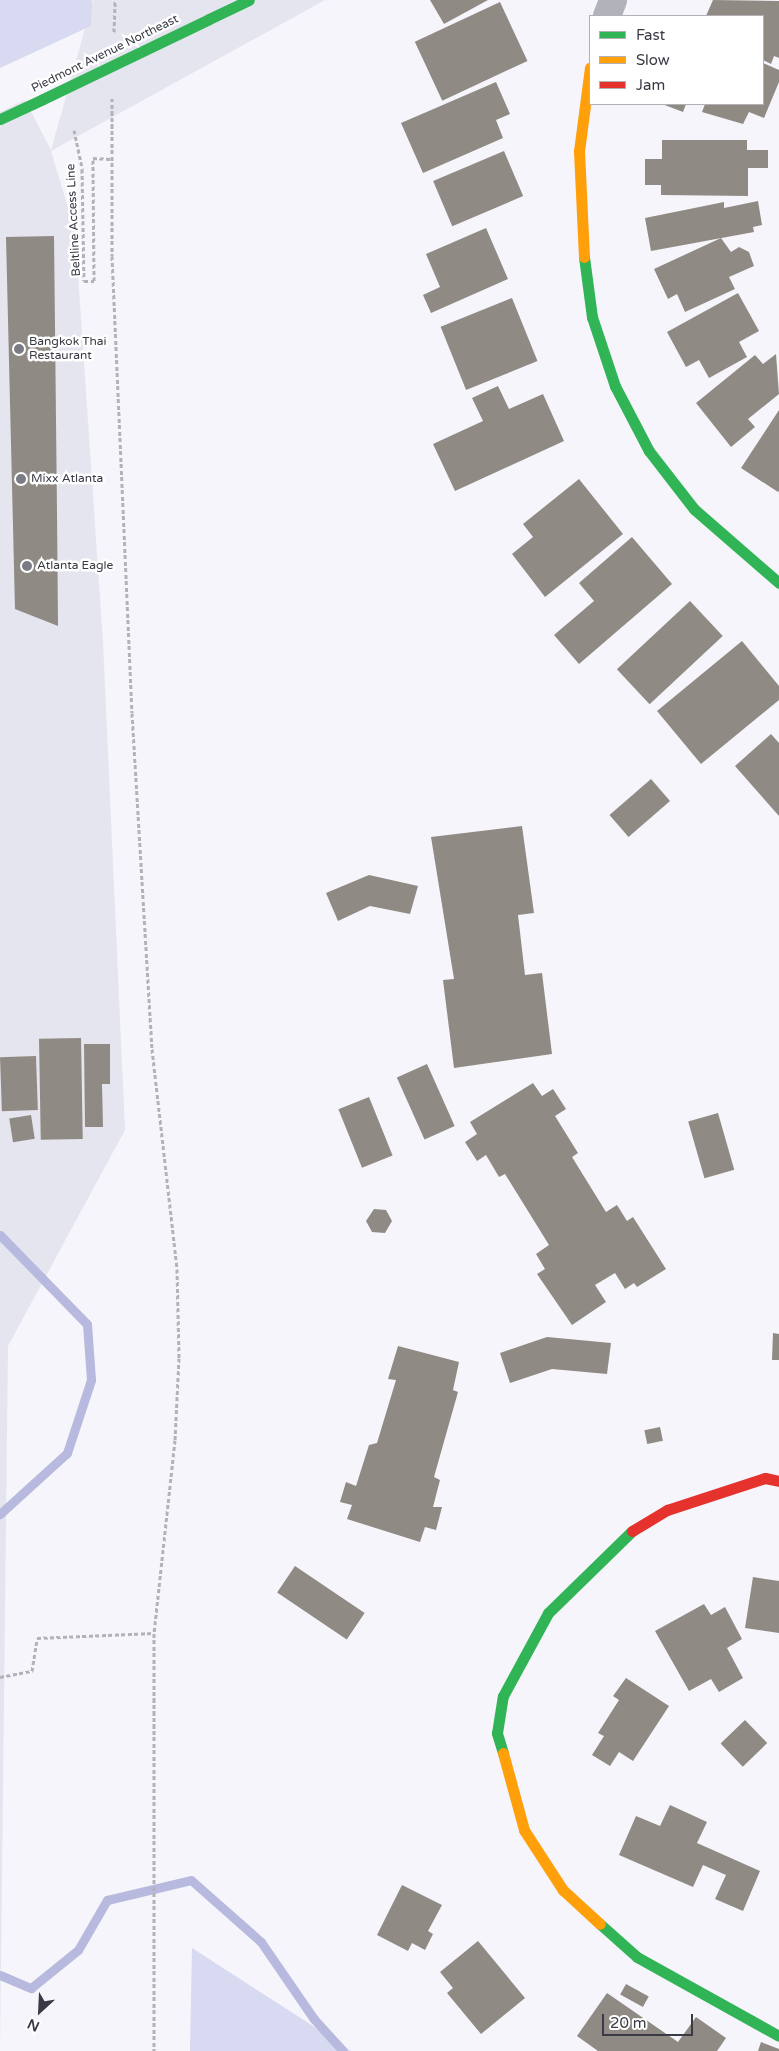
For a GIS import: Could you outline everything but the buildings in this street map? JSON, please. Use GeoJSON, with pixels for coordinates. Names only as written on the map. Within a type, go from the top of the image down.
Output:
{"type":"FeatureCollection","features":[{"type":"Feature","properties":{"kind":"street","name":"Piedmont Avenue Northeast"},"geometry":{"type":"LineString","coordinates":[[0,119],[249,0]]}},
{"type":"Feature","properties":{"kind":"street"},"geometry":{"type":"LineString","coordinates":[[594,0],[594,15]]}},
{"type":"Feature","properties":{"kind":"street"},"geometry":{"type":"LineString","coordinates":[[607,15],[613,0]]}},
{"type":"Feature","properties":{"kind":"street"},"geometry":{"type":"LineString","coordinates":[[589,76],[579,151],[582,244],[592,316],[615,386],[649,451],[694,509],[779,582]]}},
{"type":"Feature","properties":{"kind":"street"},"geometry":{"type":"LineString","coordinates":[[779,1481],[765,1478],[667,1510],[633,1530],[548,1613],[503,1696],[497,1733],[524,1830],[562,1890],[637,1957],[779,2036]]}},
{"type":"Feature","properties":{"kind":"path"},"geometry":{"type":"LineString","coordinates":[[114,40],[115,0]]}},
{"type":"Feature","properties":{"kind":"path"},"geometry":{"type":"LineString","coordinates":[[112,89],[110,159],[132,713],[149,990],[177,1269],[179,1358],[175,1440],[154,1633],[154,2051]]}},
{"type":"Feature","properties":{"kind":"path","name":"Beltline Access Line"},"geometry":{"type":"LineString","coordinates":[[74,130],[82,169],[84,281],[94,281],[93,158],[110,159]]}},
{"type":"Feature","properties":{"kind":"path"},"geometry":{"type":"LineString","coordinates":[[0,1677],[32,1671],[36,1638],[154,1633]]}},
{"type":"Feature","properties":{"kind":"shaded area"},"geometry":{"type":"Polygon","coordinates":[[[0,0],[92,0],[91,26],[0,68],[0,0]]]}},
{"type":"Feature","properties":{"kind":"shaded area"},"geometry":{"type":"Polygon","coordinates":[[[93,0],[325,0],[51,151],[75,231],[103,642],[125,1130],[8,1346],[0,2051],[0,112],[25,100],[51,150],[93,0]]]}},
{"type":"Feature","properties":{"kind":"shaded area"},"geometry":{"type":"Polygon","coordinates":[[[192,1948],[341,2044],[351,2051],[190,2051],[192,1948]]]}},
{"type":"Feature","properties":{"kind":"waterway"},"geometry":{"type":"LineString","coordinates":[[0,1235],[87,1324],[91,1380],[67,1453],[0,1514]]}},
{"type":"Feature","properties":{"kind":"waterway"},"geometry":{"type":"LineString","coordinates":[[0,1975],[31,1988],[78,1950],[107,1900],[191,1880],[261,1942],[314,2019],[343,2051]]}},
{"type":"Feature","properties":{"kind":"traffic: fast"},"geometry":{"type":"LineString","coordinates":[[209,19],[249,0]]}},
{"type":"Feature","properties":{"kind":"traffic: fast"},"geometry":{"type":"LineString","coordinates":[[43,99],[209,19]]}},
{"type":"Feature","properties":{"kind":"traffic: fast"},"geometry":{"type":"LineString","coordinates":[[0,119],[43,99]]}},
{"type":"Feature","properties":{"kind":"traffic: fast"},"geometry":{"type":"LineString","coordinates":[[584,257],[592,317],[615,386],[649,451],[694,509],[779,583]]}},
{"type":"Feature","properties":{"kind":"traffic: fast"},"geometry":{"type":"LineString","coordinates":[[503,1753],[497,1733],[503,1696],[548,1613],[632,1531]]}},
{"type":"Feature","properties":{"kind":"traffic: fast"},"geometry":{"type":"LineString","coordinates":[[600,1924],[637,1957],[779,2036]]}},
{"type":"Feature","properties":{"kind":"traffic: slow"},"geometry":{"type":"LineString","coordinates":[[584,257],[579,151],[589,76]]}},
{"type":"Feature","properties":{"kind":"traffic: slow"},"geometry":{"type":"LineString","coordinates":[[503,1753],[524,1830],[563,1890],[600,1924]]}},
{"type":"Feature","properties":{"kind":"traffic: jam"},"geometry":{"type":"LineString","coordinates":[[632,1531],[667,1510],[765,1478],[779,1481]]}},
{"type":"Feature","properties":{"kind":"place","name":"Bangkok Thai Restaurant"},"geometry":{"type":"Point","coordinates":[19,349]}},
{"type":"Feature","properties":{"kind":"place","name":"Mixx Atlanta"},"geometry":{"type":"Point","coordinates":[21,479]}},
{"type":"Feature","properties":{"kind":"place","name":"Atlanta Eagle"},"geometry":{"type":"Point","coordinates":[27,566]}}]}
